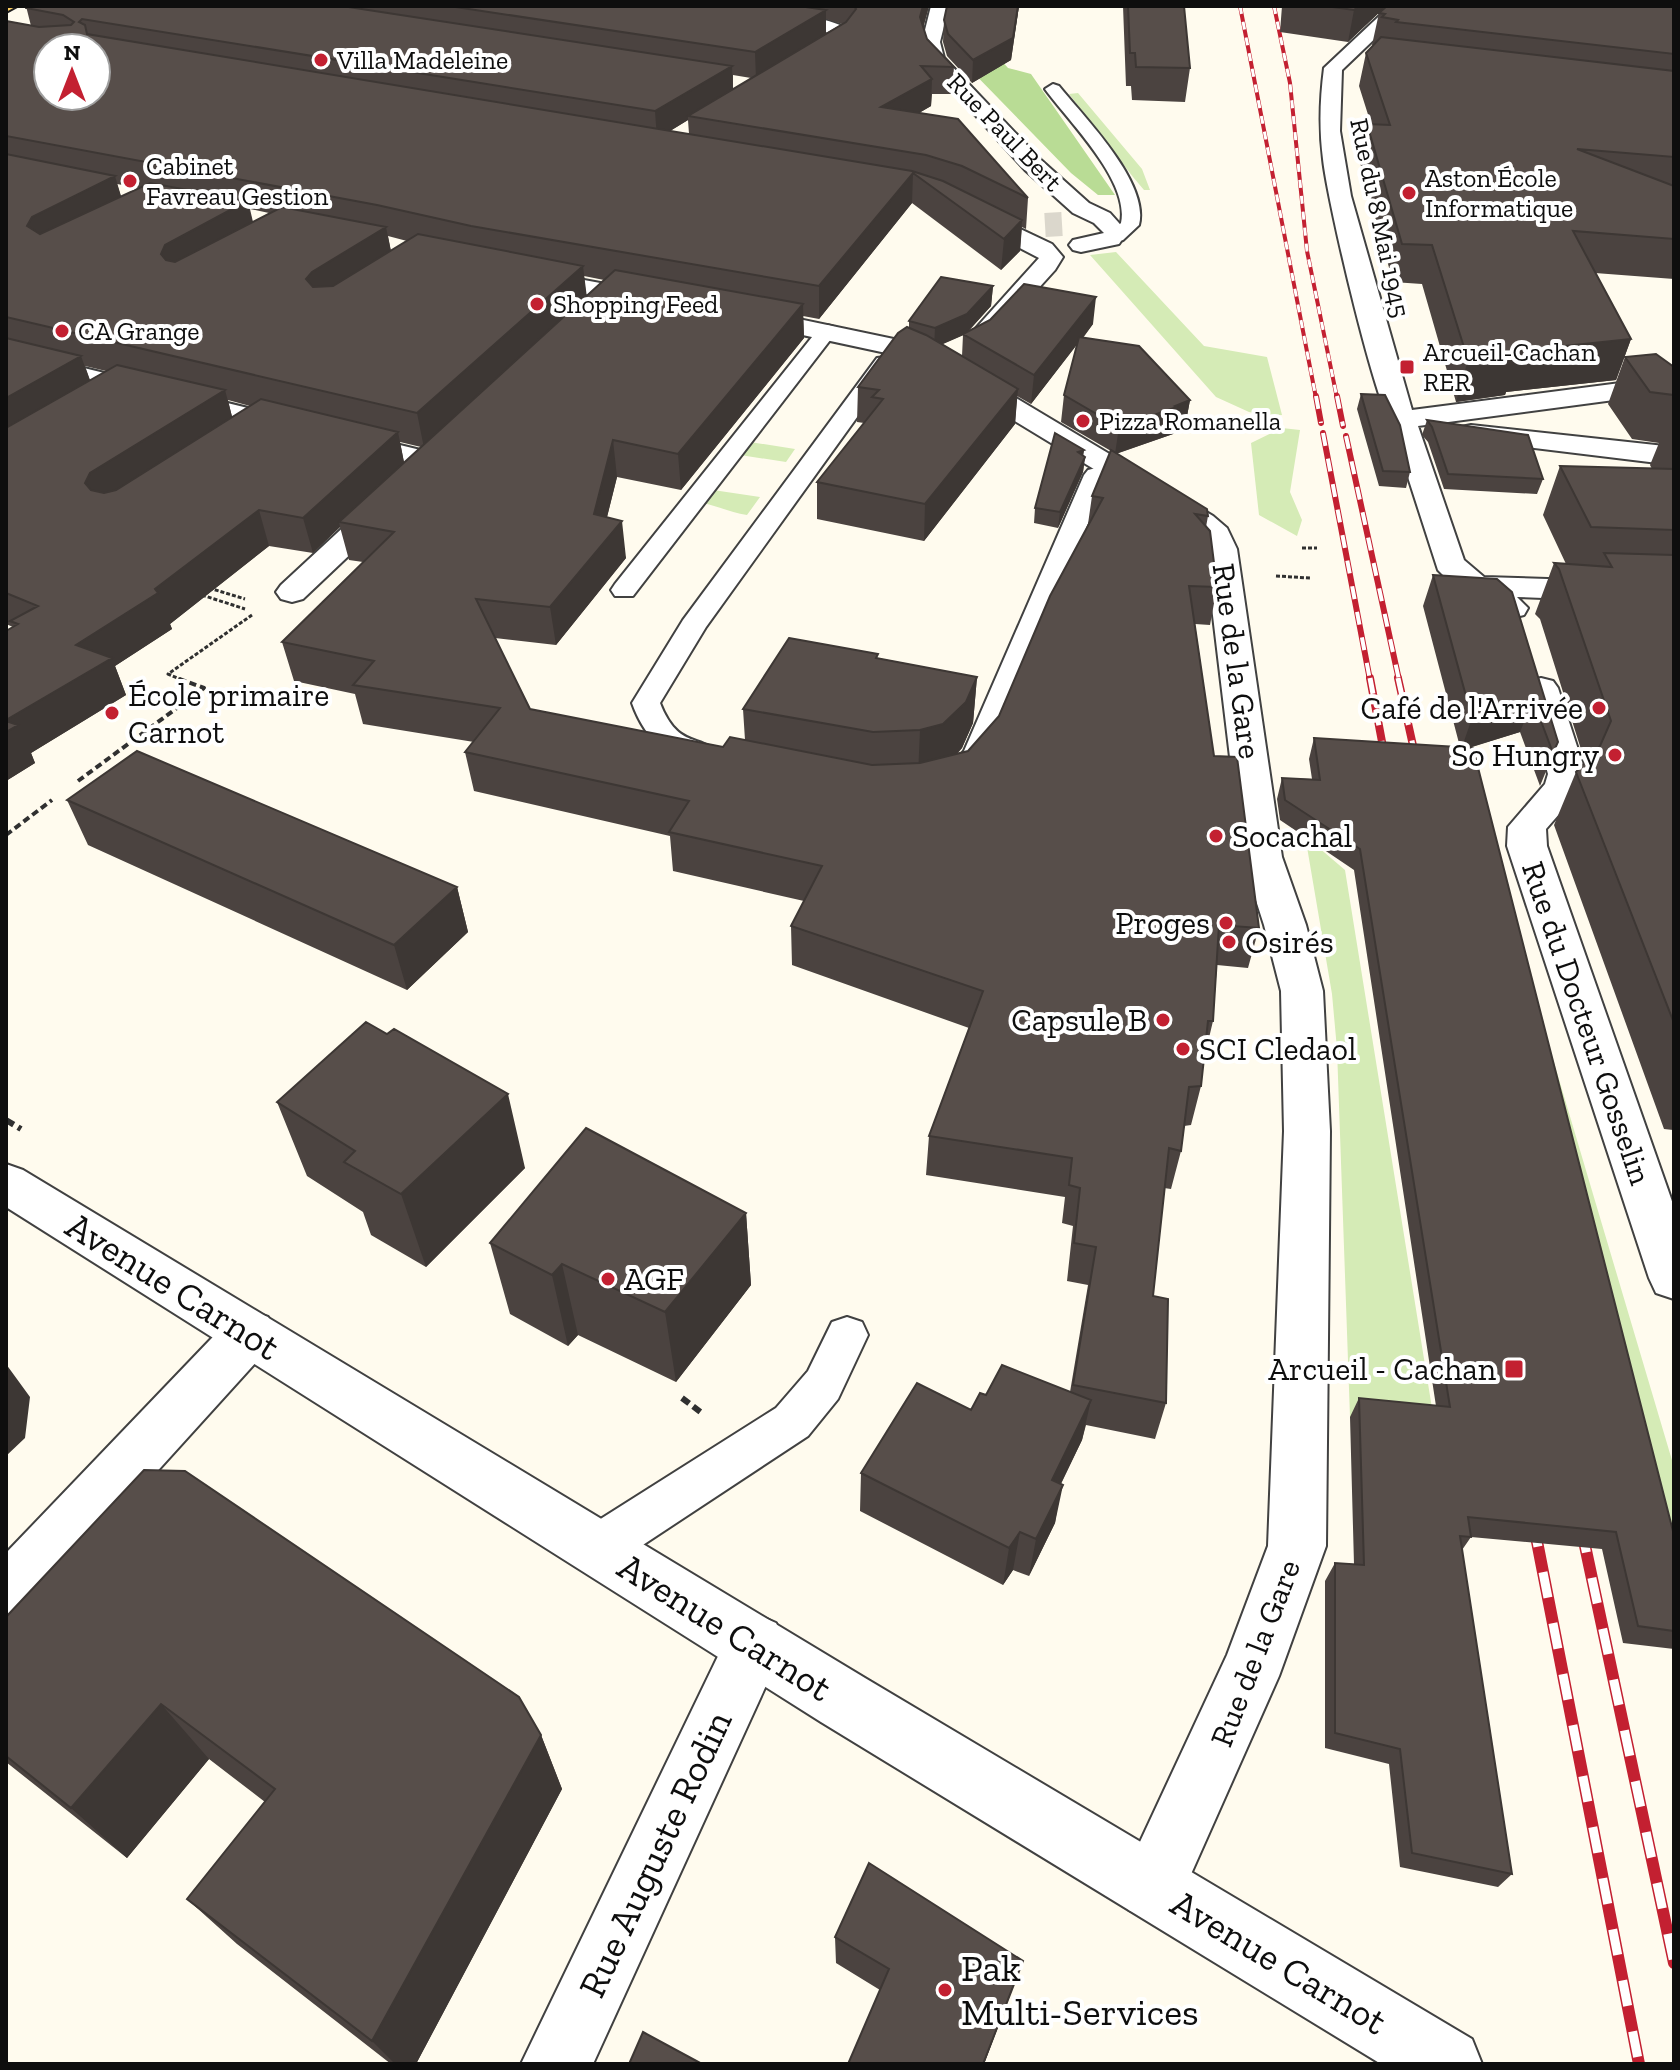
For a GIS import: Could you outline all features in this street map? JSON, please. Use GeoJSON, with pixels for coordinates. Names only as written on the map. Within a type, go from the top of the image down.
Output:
{"type":"FeatureCollection","features":[{"type":"Feature","properties":{"kind":"street"},"geometry":{"type":"LineString","coordinates":[[687,6],[824,25],[844,33],[838,41],[784,72]]}},
{"type":"Feature","properties":{"kind":"street","name":"Rue Paul Bert"},"geometry":{"type":"LineString","coordinates":[[940,6],[931,42],[935,59],[1033,165],[1081,208],[1107,222],[1116,236]]}},
{"type":"Feature","properties":{"kind":"street","name":"Rue du 8 Mai 1945"},"geometry":{"type":"LineString","coordinates":[[1400,6],[1354,59],[1333,68],[1329,95],[1337,175],[1366,295],[1406,432]]}},
{"type":"Feature","properties":{"kind":"street","name":"Rue Paul Bert"},"geometry":{"type":"LineString","coordinates":[[951,203],[1005,230],[1059,238],[1116,236]]}},
{"type":"Feature","properties":{"kind":"street","name":"Rue Paul Bert"},"geometry":{"type":"LineString","coordinates":[[1059,238],[1078,220],[1081,208]]}},
{"type":"Feature","properties":{"kind":"street"},"geometry":{"type":"LineString","coordinates":[[946,350],[1047,265],[1059,238]]}},
{"type":"Feature","properties":{"kind":"street","name":"Rue de la Gare"},"geometry":{"type":"LineString","coordinates":[[505,273],[600,302],[698,308],[946,350],[1202,522],[1216,535],[1234,625],[1262,857],[1285,925],[1302,991],[1307,1131],[1297,1546],[1277,1608],[1227,1730],[1152,1887]]}},
{"type":"Feature","properties":{"kind":"street"},"geometry":{"type":"LineString","coordinates":[[6,357],[431,461]]}},
{"type":"Feature","properties":{"kind":"street"},"geometry":{"type":"LineString","coordinates":[[1406,432],[1674,384]]}},
{"type":"Feature","properties":{"kind":"street"},"geometry":{"type":"LineString","coordinates":[[94,403],[124,386]]}},
{"type":"Feature","properties":{"kind":"street"},"geometry":{"type":"LineString","coordinates":[[235,440],[265,421]]}},
{"type":"Feature","properties":{"kind":"street"},"geometry":{"type":"LineString","coordinates":[[1406,432],[1469,433],[1674,456]]}},
{"type":"Feature","properties":{"kind":"street","name":"Rue du Docteur Gosselin"},"geometry":{"type":"LineString","coordinates":[[1406,432],[1449,563],[1464,578],[1513,610],[1528,648],[1567,774],[1562,788],[1527,827],[1527,846],[1674,1278]]}},
{"type":"Feature","properties":{"kind":"street"},"geometry":{"type":"LineString","coordinates":[[292,592],[454,440]]}},
{"type":"Feature","properties":{"kind":"street"},"geometry":{"type":"LineString","coordinates":[[1478,586],[1674,593]]}},
{"type":"Feature","properties":{"kind":"street","name":"Avenue Carnot"},"geometry":{"type":"LineString","coordinates":[[6,1183],[597,1548],[1447,2064]]}},
{"type":"Feature","properties":{"kind":"street"},"geometry":{"type":"LineString","coordinates":[[6,1595],[250,1333]]}},
{"type":"Feature","properties":{"kind":"street","name":"Rue Auguste Rodin"},"geometry":{"type":"LineString","coordinates":[[556,2064],[755,1644]]}},
{"type":"Feature","properties":{"kind":"lane"},"geometry":{"type":"LineString","coordinates":[[1053,89],[1108,162],[1129,197],[1132,206],[1130,225],[1116,236]]}},
{"type":"Feature","properties":{"kind":"lane"},"geometry":{"type":"LineString","coordinates":[[624,590],[827,331]]}},
{"type":"Feature","properties":{"kind":"lane"},"geometry":{"type":"LineString","coordinates":[[736,765],[674,747],[655,729],[646,703],[693,626],[887,360],[946,350]]}},
{"type":"Feature","properties":{"kind":"lane"},"geometry":{"type":"LineString","coordinates":[[941,783],[953,780],[978,754],[1096,475]]}},
{"type":"Feature","properties":{"kind":"lane"},"geometry":{"type":"LineString","coordinates":[[597,1548],[792,1422],[823,1385],[847,1335]]}},
{"type":"Feature","properties":{"kind":"path"},"geometry":{"type":"LineString","coordinates":[[1302,548],[1317,548]]}},
{"type":"Feature","properties":{"kind":"path"},"geometry":{"type":"LineString","coordinates":[[1269,576],[1310,578]]}},
{"type":"Feature","properties":{"kind":"path"},"geometry":{"type":"LineString","coordinates":[[206,587],[246,599]]}},
{"type":"Feature","properties":{"kind":"path"},"geometry":{"type":"LineString","coordinates":[[78,781],[204,688],[168,674],[256,612],[198,594]]}},
{"type":"Feature","properties":{"kind":"path"},"geometry":{"type":"LineString","coordinates":[[6,835],[52,800]]}},
{"type":"Feature","properties":{"kind":"green space"},"geometry":{"type":"Polygon","coordinates":[[[994,52],[1008,68],[1031,74],[1115,195],[1098,195],[1071,173],[960,59],[994,52]]]}},
{"type":"Feature","properties":{"kind":"green space"},"geometry":{"type":"Polygon","coordinates":[[[1078,93],[1142,169],[1150,190],[1144,190],[1133,177],[1069,94],[1078,93]]]}},
{"type":"Feature","properties":{"kind":"green space"},"geometry":{"type":"Polygon","coordinates":[[[1116,252],[1204,346],[1267,357],[1282,415],[1249,412],[1216,397],[1090,255],[1116,252]]]}},
{"type":"Feature","properties":{"kind":"green space"},"geometry":{"type":"Polygon","coordinates":[[[1282,428],[1300,430],[1290,492],[1302,520],[1297,536],[1259,515],[1251,443],[1282,428]]]}},
{"type":"Feature","properties":{"kind":"green space"},"geometry":{"type":"Polygon","coordinates":[[[750,442],[795,449],[786,462],[740,455],[750,442]]]}},
{"type":"Feature","properties":{"kind":"green space"},"geometry":{"type":"Polygon","coordinates":[[[713,490],[760,497],[747,515],[703,503],[713,490]]]}},
{"type":"Feature","properties":{"kind":"green space"},"geometry":{"type":"Polygon","coordinates":[[[1307,847],[1318,847],[1345,870],[1436,1433],[1350,1417],[1337,1049],[1332,994],[1307,847]]]}},
{"type":"Feature","properties":{"kind":"green space"},"geometry":{"type":"Polygon","coordinates":[[[1531,985],[1674,1467],[1674,1615],[1531,985]]]}},
{"type":"Feature","properties":{"kind":"building"},"geometry":{"type":"Polygon","coordinates":[[[26,6],[342,6],[732,66],[655,111],[82,19],[79,22],[85,25],[87,32],[32,32],[32,112],[112,112],[112,38],[912,171],[943,181],[1022,220],[1004,239],[913,173],[819,286],[471,226],[377,205],[6,136],[6,21],[39,27],[71,25],[74,22],[63,15],[26,6]]]}},
{"type":"Feature","properties":{"kind":"building"},"geometry":{"type":"Polygon","coordinates":[[[449,6],[799,6],[826,10],[755,52],[449,6]]]}},
{"type":"Feature","properties":{"kind":"building"},"geometry":{"type":"Polygon","coordinates":[[[854,6],[923,6],[920,17],[927,39],[954,67],[921,66],[932,79],[881,107],[958,119],[1028,198],[962,166],[926,155],[688,116],[846,22],[856,9],[854,6]]]}},
{"type":"Feature","properties":{"kind":"building"},"geometry":{"type":"Polygon","coordinates":[[[947,6],[1018,6],[1013,38],[973,60],[948,34],[944,20],[947,6]]]}},
{"type":"Feature","properties":{"kind":"building"},"geometry":{"type":"Polygon","coordinates":[[[1128,6],[1184,6],[1190,68],[1136,67],[1135,53],[1130,53],[1128,6]]]}},
{"type":"Feature","properties":{"kind":"building"},"geometry":{"type":"Polygon","coordinates":[[[1325,6],[1359,6],[1354,10],[1325,6]]]}},
{"type":"Feature","properties":{"kind":"building"},"geometry":{"type":"Polygon","coordinates":[[[1387,6],[1674,6],[1674,54],[1396,22],[1398,20],[1382,17],[1385,14],[1379,13],[1387,6]]]}},
{"type":"Feature","properties":{"kind":"building"},"geometry":{"type":"Polygon","coordinates":[[[1381,37],[1674,71],[1674,157],[1577,149],[1674,186],[1674,239],[1573,231],[1631,339],[1517,351],[1518,354],[1468,360],[1432,245],[1402,244],[1367,124],[1390,125],[1366,53],[1381,37]]]}},
{"type":"Feature","properties":{"kind":"building"},"geometry":{"type":"Polygon","coordinates":[[[6,154],[115,176],[32,217],[27,226],[40,234],[150,183],[247,201],[165,245],[161,254],[166,260],[175,262],[282,207],[386,227],[312,272],[306,279],[313,287],[333,286],[418,234],[583,266],[417,413],[6,317],[6,154]]]}},
{"type":"Feature","properties":{"kind":"building"},"geometry":{"type":"Polygon","coordinates":[[[615,270],[803,304],[678,454],[613,440],[594,514],[622,521],[550,607],[476,599],[530,709],[723,747],[730,737],[872,765],[920,763],[968,751],[999,716],[1050,596],[1103,498],[1092,496],[1111,450],[1207,509],[1208,516],[1195,514],[1210,531],[1217,587],[1189,586],[1214,756],[1237,757],[1259,928],[1219,925],[1213,1021],[1208,1021],[1201,1086],[1189,1087],[1181,1151],[1169,1148],[1153,1296],[1168,1299],[1166,1403],[1073,1385],[1096,1247],[1074,1243],[1080,1188],[1069,1185],[1072,1158],[929,1136],[983,991],[791,926],[822,866],[669,832],[689,801],[465,752],[500,708],[353,685],[374,661],[282,642],[394,532],[339,522],[615,270]]]}},
{"type":"Feature","properties":{"kind":"building"},"geometry":{"type":"Polygon","coordinates":[[[941,277],[993,286],[967,314],[935,328],[909,321],[941,277]]]}},
{"type":"Feature","properties":{"kind":"building"},"geometry":{"type":"Polygon","coordinates":[[[1024,284],[1096,297],[1034,375],[963,334],[990,320],[1024,284]]]}},
{"type":"Feature","properties":{"kind":"building"},"geometry":{"type":"Polygon","coordinates":[[[907,327],[1018,389],[925,504],[817,482],[883,399],[872,397],[879,390],[858,387],[898,333],[907,327]]]}},
{"type":"Feature","properties":{"kind":"building"},"geometry":{"type":"Polygon","coordinates":[[[1079,337],[1139,346],[1190,400],[1119,427],[1064,395],[1079,337]]]}},
{"type":"Feature","properties":{"kind":"building"},"geometry":{"type":"Polygon","coordinates":[[[6,338],[81,356],[6,398],[6,338]]]}},
{"type":"Feature","properties":{"kind":"building"},"geometry":{"type":"Polygon","coordinates":[[[1656,354],[1674,367],[1674,395],[1650,392],[1625,357],[1656,354]]]}},
{"type":"Feature","properties":{"kind":"building"},"geometry":{"type":"Polygon","coordinates":[[[117,365],[225,390],[90,473],[85,483],[91,490],[104,493],[116,490],[261,399],[398,432],[303,518],[259,510],[155,589],[158,593],[76,645],[112,658],[6,720],[6,631],[18,624],[10,621],[38,606],[6,593],[6,428],[117,365]]]}},
{"type":"Feature","properties":{"kind":"building"},"geometry":{"type":"Polygon","coordinates":[[[1361,394],[1385,395],[1400,425],[1410,472],[1383,471],[1361,394]]]}},
{"type":"Feature","properties":{"kind":"building"},"geometry":{"type":"Polygon","coordinates":[[[1427,420],[1528,435],[1543,479],[1448,474],[1427,420]]]}},
{"type":"Feature","properties":{"kind":"building"},"geometry":{"type":"Polygon","coordinates":[[[1055,433],[1084,450],[1078,452],[1085,457],[1060,512],[1035,508],[1055,433]]]}},
{"type":"Feature","properties":{"kind":"building"},"geometry":{"type":"Polygon","coordinates":[[[1560,466],[1674,469],[1674,530],[1591,527],[1560,466]]]}},
{"type":"Feature","properties":{"kind":"building"},"geometry":{"type":"Polygon","coordinates":[[[1604,553],[1674,555],[1674,1023],[1576,772],[1600,746],[1611,721],[1559,569],[1554,563],[1612,567],[1604,553]]]}},
{"type":"Feature","properties":{"kind":"building"},"geometry":{"type":"Polygon","coordinates":[[[1433,575],[1497,579],[1512,592],[1558,742],[1553,753],[1533,700],[1472,718],[1433,575]]]}},
{"type":"Feature","properties":{"kind":"building"},"geometry":{"type":"Polygon","coordinates":[[[789,638],[878,654],[876,658],[977,677],[966,702],[943,724],[920,730],[873,732],[743,709],[789,638]]]}},
{"type":"Feature","properties":{"kind":"building"},"geometry":{"type":"Polygon","coordinates":[[[6,721],[18,725],[6,732],[6,721]]]}},
{"type":"Feature","properties":{"kind":"building"},"geometry":{"type":"Polygon","coordinates":[[[1314,738],[1473,748],[1674,1535],[1674,1631],[1638,1626],[1616,1532],[1468,1517],[1471,1537],[1460,1536],[1512,1874],[1412,1853],[1400,1749],[1335,1733],[1335,1563],[1364,1565],[1359,1398],[1450,1407],[1360,849],[1285,800],[1282,778],[1320,780],[1314,738]]]}},
{"type":"Feature","properties":{"kind":"building"},"geometry":{"type":"Polygon","coordinates":[[[137,751],[457,887],[394,945],[67,800],[137,751]]]}},
{"type":"Feature","properties":{"kind":"building"},"geometry":{"type":"Polygon","coordinates":[[[366,1022],[387,1034],[394,1029],[508,1094],[401,1194],[344,1162],[355,1151],[277,1102],[366,1022]]]}},
{"type":"Feature","properties":{"kind":"building"},"geometry":{"type":"Polygon","coordinates":[[[586,1128],[746,1213],[665,1312],[562,1264],[552,1275],[490,1243],[586,1128]]]}},
{"type":"Feature","properties":{"kind":"building"},"geometry":{"type":"Polygon","coordinates":[[[1002,1365],[1091,1400],[1052,1480],[1063,1485],[1036,1539],[1020,1532],[1009,1548],[861,1473],[917,1383],[971,1410],[980,1393],[986,1395],[1002,1365]]]}},
{"type":"Feature","properties":{"kind":"building"},"geometry":{"type":"Polygon","coordinates":[[[144,1470],[185,1471],[519,1697],[541,1735],[372,2041],[187,1899],[275,1789],[161,1704],[71,1808],[6,1756],[6,1617],[144,1470]]]}},
{"type":"Feature","properties":{"kind":"building"},"geometry":{"type":"Polygon","coordinates":[[[869,1863],[1023,1961],[983,2064],[848,2064],[889,1969],[835,1937],[869,1863]]]}},
{"type":"Feature","properties":{"kind":"building"},"geometry":{"type":"Polygon","coordinates":[[[643,2032],[702,2064],[629,2064],[643,2032]]]}},
{"type":"Feature","properties":{"kind":"tunnel"},"geometry":{"type":"LineString","coordinates":[[1045,225],[1062,224]]}},
{"type":"Feature","properties":{"kind":"railway"},"geometry":{"type":"LineString","coordinates":[[1240,6],[1316,398]]}},
{"type":"Feature","properties":{"kind":"railway"},"geometry":{"type":"LineString","coordinates":[[1274,6],[1290,83],[1307,251],[1337,398]]}},
{"type":"Feature","properties":{"kind":"railway"},"geometry":{"type":"LineString","coordinates":[[1316,396],[1321,423]]}},
{"type":"Feature","properties":{"kind":"railway"},"geometry":{"type":"LineString","coordinates":[[1337,396],[1343,426]]}},
{"type":"Feature","properties":{"kind":"railway"},"geometry":{"type":"LineString","coordinates":[[1323,433],[1370,680]]}},
{"type":"Feature","properties":{"kind":"railway"},"geometry":{"type":"LineString","coordinates":[[1346,436],[1399,680]]}},
{"type":"Feature","properties":{"kind":"railway"},"geometry":{"type":"LineString","coordinates":[[1370,678],[1386,763]]}},
{"type":"Feature","properties":{"kind":"railway"},"geometry":{"type":"LineString","coordinates":[[1398,678],[1418,768]]}},
{"type":"Feature","properties":{"kind":"railway"},"geometry":{"type":"LineString","coordinates":[[1533,1521],[1639,2064]]}},
{"type":"Feature","properties":{"kind":"railway"},"geometry":{"type":"LineString","coordinates":[[1581,1527],[1674,1963]]}},
{"type":"Feature","properties":{"kind":"place","name":"Villa Madeleine"},"geometry":{"type":"Point","coordinates":[321,60]}},
{"type":"Feature","properties":{"kind":"place","name":"Cabinet Favreau Gestion"},"geometry":{"type":"Point","coordinates":[130,181]}},
{"type":"Feature","properties":{"kind":"place","name":"Aston École Informatique"},"geometry":{"type":"Point","coordinates":[1409,193]}},
{"type":"Feature","properties":{"kind":"place","name":"Shopping Feed"},"geometry":{"type":"Point","coordinates":[537,304]}},
{"type":"Feature","properties":{"kind":"place","name":"CA Grange"},"geometry":{"type":"Point","coordinates":[62,331]}},
{"type":"Feature","properties":{"kind":"place","name":"Arcueil-Cachan RER"},"geometry":{"type":"Point","coordinates":[1407,367]}},
{"type":"Feature","properties":{"kind":"place","name":"Pizza Romanella"},"geometry":{"type":"Point","coordinates":[1083,421]}},
{"type":"Feature","properties":{"kind":"place","name":"Café de l'Arrivée"},"geometry":{"type":"Point","coordinates":[1599,708]}},
{"type":"Feature","properties":{"kind":"place","name":"École primaire Carnot"},"geometry":{"type":"Point","coordinates":[112,713]}},
{"type":"Feature","properties":{"kind":"place","name":"So Hungry"},"geometry":{"type":"Point","coordinates":[1615,755]}},
{"type":"Feature","properties":{"kind":"place","name":"Socachal"},"geometry":{"type":"Point","coordinates":[1216,836]}},
{"type":"Feature","properties":{"kind":"place","name":"Proges"},"geometry":{"type":"Point","coordinates":[1226,923]}},
{"type":"Feature","properties":{"kind":"place","name":"Osirés"},"geometry":{"type":"Point","coordinates":[1229,942]}},
{"type":"Feature","properties":{"kind":"place","name":"Capsule B"},"geometry":{"type":"Point","coordinates":[1163,1020]}},
{"type":"Feature","properties":{"kind":"place","name":"SCI Cledaol"},"geometry":{"type":"Point","coordinates":[1183,1049]}},
{"type":"Feature","properties":{"kind":"place","name":"AGF"},"geometry":{"type":"Point","coordinates":[608,1279]}},
{"type":"Feature","properties":{"kind":"place","name":"Arcueil - Cachan"},"geometry":{"type":"Point","coordinates":[1514,1369]}},
{"type":"Feature","properties":{"kind":"place","name":"Pak Multi-Services"},"geometry":{"type":"Point","coordinates":[945,1990]}}]}
